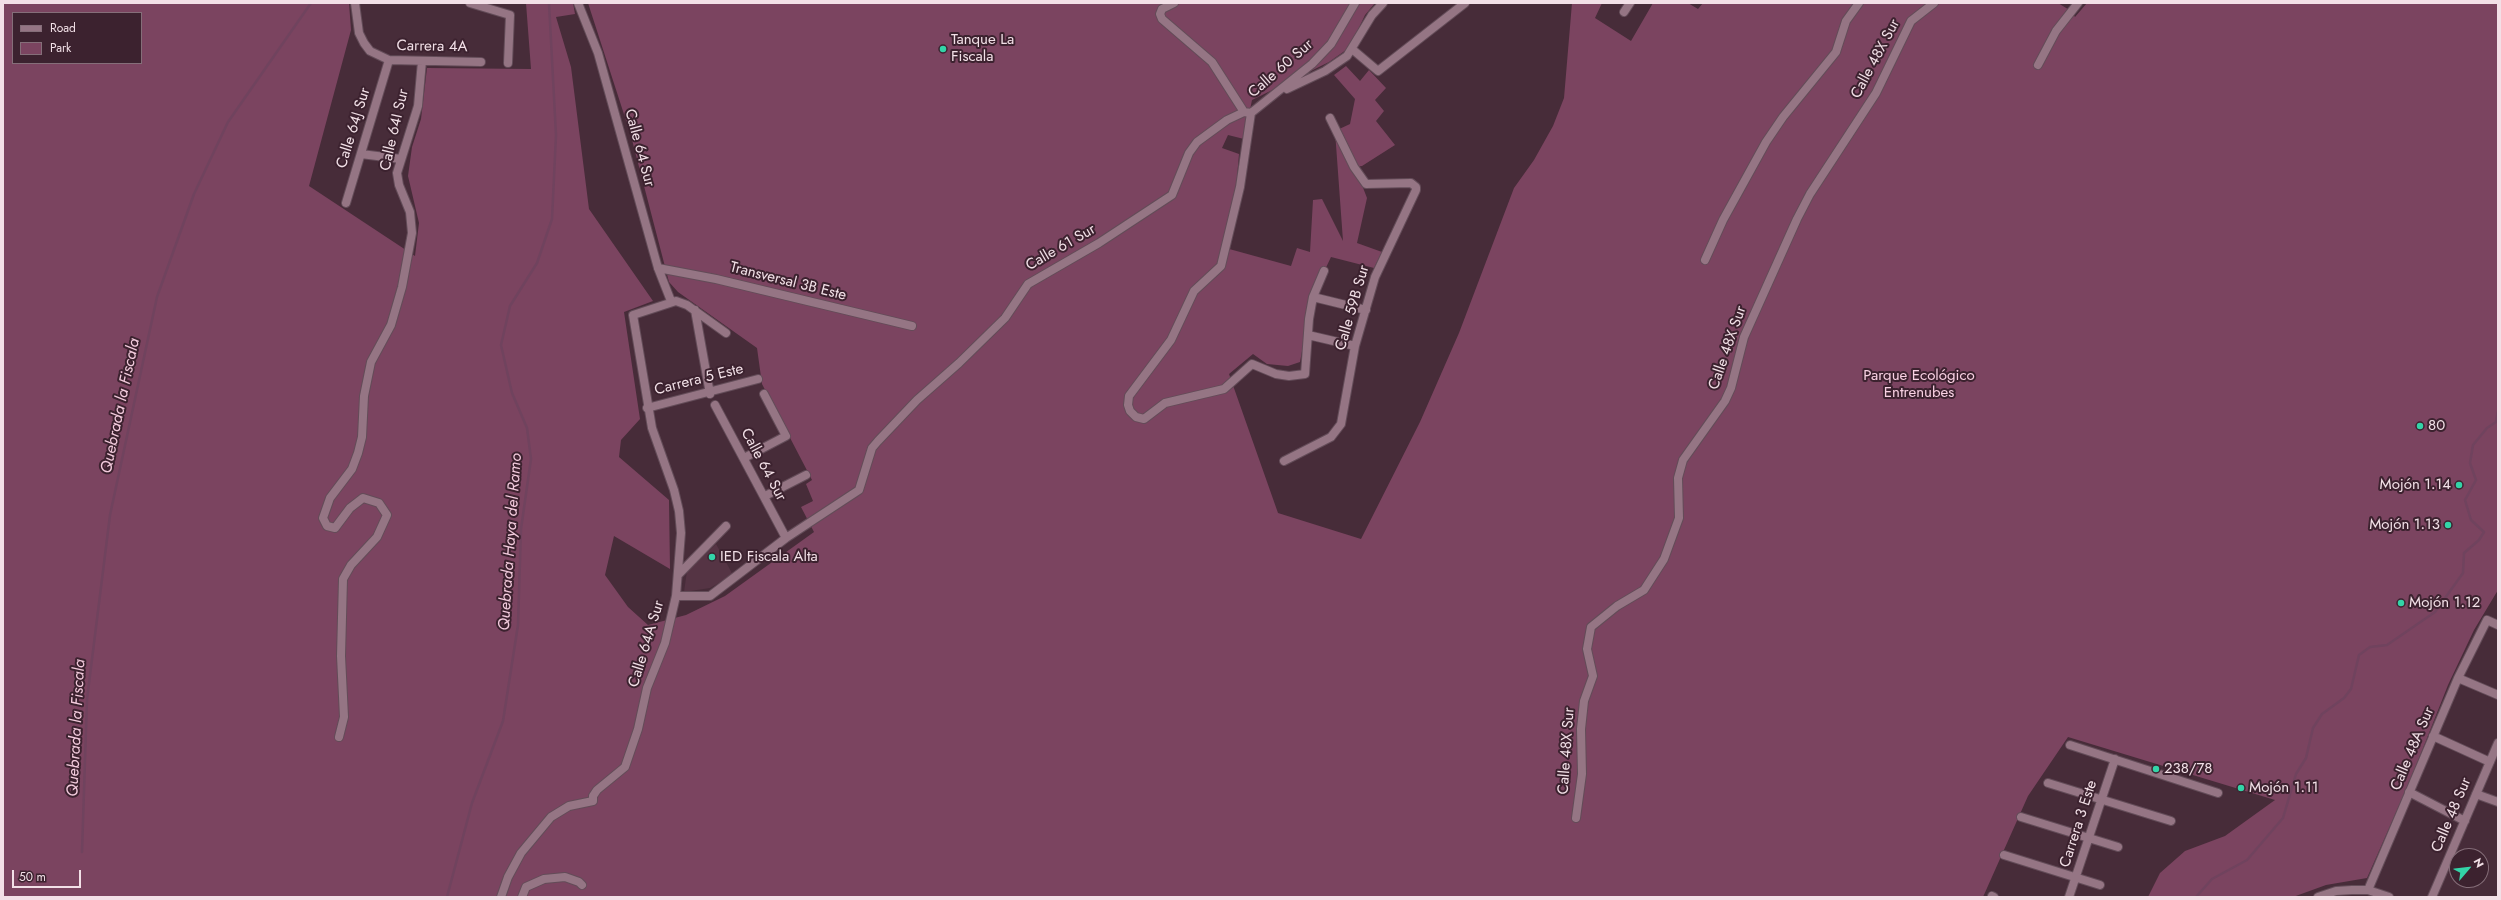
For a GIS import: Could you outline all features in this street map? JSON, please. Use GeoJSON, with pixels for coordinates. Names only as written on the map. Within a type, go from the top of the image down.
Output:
{"type":"FeatureCollection","features":[{"type":"Feature","properties":{"kind":"street","name":"Carrera 4A"},"geometry":{"type":"LineString","coordinates":[[355,3],[359,33],[364,44],[370,51],[389,60],[481,62]]}},
{"type":"Feature","properties":{"kind":"street"},"geometry":{"type":"LineString","coordinates":[[470,3],[510,15],[508,63]]}},
{"type":"Feature","properties":{"kind":"street","name":"Calle 64 Sur"},"geometry":{"type":"LineString","coordinates":[[578,3],[598,53],[658,268],[671,302]]}},
{"type":"Feature","properties":{"kind":"street"},"geometry":{"type":"LineString","coordinates":[[1174,3],[1161,11],[1162,19],[1218,70],[1248,113]]}},
{"type":"Feature","properties":{"kind":"street","name":"Calle 60 Sur"},"geometry":{"type":"LineString","coordinates":[[1308,335],[1305,374],[1289,376],[1276,374],[1252,364],[1224,389],[1165,403],[1147,418],[1136,417],[1128,409],[1129,396],[1171,340],[1194,291],[1221,266],[1240,187],[1248,113],[1275,94],[1312,64],[1331,44],[1355,3]]}},
{"type":"Feature","properties":{"kind":"street"},"geometry":{"type":"LineString","coordinates":[[1275,94],[1335,65],[1352,50],[1372,14],[1383,3]]}},
{"type":"Feature","properties":{"kind":"street"},"geometry":{"type":"LineString","coordinates":[[1352,50],[1378,71],[1465,3]]}},
{"type":"Feature","properties":{"kind":"street"},"geometry":{"type":"LineString","coordinates":[[1624,12],[1630,3]]}},
{"type":"Feature","properties":{"kind":"street"},"geometry":{"type":"LineString","coordinates":[[1705,260],[1723,220],[1766,142],[1783,117],[1836,52],[1846,21],[1859,3]]}},
{"type":"Feature","properties":{"kind":"street","name":"Calle 48X Sur"},"geometry":{"type":"LineString","coordinates":[[1576,818],[1582,774],[1581,729],[1584,701],[1593,676],[1587,649],[1591,627],[1644,590],[1664,559],[1679,518],[1678,478],[1683,460],[1725,401],[1731,388],[1744,337],[1797,220],[1810,194],[1876,93],[1911,21],[1934,3]]}},
{"type":"Feature","properties":{"kind":"street"},"geometry":{"type":"LineString","coordinates":[[2038,65],[2056,31],[2078,3]]}},
{"type":"Feature","properties":{"kind":"street","name":"Calle 64J Sur"},"geometry":{"type":"LineString","coordinates":[[346,203],[389,60]]}},
{"type":"Feature","properties":{"kind":"street","name":"Calle 64I Sur"},"geometry":{"type":"LineString","coordinates":[[339,737],[344,717],[341,656],[342,579],[351,565],[377,537],[387,515],[379,504],[363,498],[350,508],[335,528],[327,526],[323,518],[330,498],[352,469],[358,453],[362,437],[364,396],[371,362],[391,324],[402,287],[412,233],[410,212],[399,185],[397,173],[418,106],[422,61]]}},
{"type":"Feature","properties":{"kind":"street","name":"Calle 61 Sur"},"geometry":{"type":"LineString","coordinates":[[786,538],[860,490],[872,448],[917,400],[959,364],[1004,318],[1028,284],[1099,243],[1172,195],[1192,146],[1217,126],[1248,113]]}},
{"type":"Feature","properties":{"kind":"street","name":"Calle 59B Sur"},"geometry":{"type":"LineString","coordinates":[[1284,461],[1331,437],[1341,424],[1355,346],[1377,270],[1414,195],[1416,187],[1414,184],[1366,184],[1354,167],[1330,118]]}},
{"type":"Feature","properties":{"kind":"street"},"geometry":{"type":"LineString","coordinates":[[361,154],[401,159]]}},
{"type":"Feature","properties":{"kind":"street","name":"Transversal 3B Este"},"geometry":{"type":"LineString","coordinates":[[658,268],[716,279],[912,326]]}},
{"type":"Feature","properties":{"kind":"street"},"geometry":{"type":"LineString","coordinates":[[1324,271],[1313,297],[1308,335],[1355,346]]}},
{"type":"Feature","properties":{"kind":"street"},"geometry":{"type":"LineString","coordinates":[[1313,297],[1366,310]]}},
{"type":"Feature","properties":{"kind":"street"},"geometry":{"type":"LineString","coordinates":[[671,302],[676,301],[687,305],[726,333]]}},
{"type":"Feature","properties":{"kind":"street","name":"Calle 64A Sur"},"geometry":{"type":"LineString","coordinates":[[501,897],[508,877],[521,853],[551,817],[569,806],[593,802],[593,796],[597,790],[626,767],[638,729],[647,688],[665,642],[676,596],[681,533],[677,500],[654,435],[647,408],[633,315],[671,302]]}},
{"type":"Feature","properties":{"kind":"street"},"geometry":{"type":"LineString","coordinates":[[695,310],[710,394]]}},
{"type":"Feature","properties":{"kind":"street","name":"Carrera 5 Este"},"geometry":{"type":"LineString","coordinates":[[647,408],[710,394],[758,380]]}},
{"type":"Feature","properties":{"kind":"street"},"geometry":{"type":"LineString","coordinates":[[744,458],[786,436],[764,394]]}},
{"type":"Feature","properties":{"kind":"street","name":"Calle 64 Sur"},"geometry":{"type":"LineString","coordinates":[[716,404],[786,538]]}},
{"type":"Feature","properties":{"kind":"street"},"geometry":{"type":"LineString","coordinates":[[764,496],[806,475]]}},
{"type":"Feature","properties":{"kind":"street"},"geometry":{"type":"LineString","coordinates":[[678,575],[726,526]]}},
{"type":"Feature","properties":{"kind":"street"},"geometry":{"type":"LineString","coordinates":[[676,596],[710,596],[786,538]]}},
{"type":"Feature","properties":{"kind":"street","name":"Calle 48A Sur"},"geometry":{"type":"LineString","coordinates":[[2368,890],[2458,678],[2487,620],[2498,625]]}},
{"type":"Feature","properties":{"kind":"street"},"geometry":{"type":"LineString","coordinates":[[2458,678],[2498,695]]}},
{"type":"Feature","properties":{"kind":"street"},"geometry":{"type":"LineString","coordinates":[[2433,736],[2490,762]]}},
{"type":"Feature","properties":{"kind":"street","name":"Calle 48 Sur"},"geometry":{"type":"LineString","coordinates":[[2432,897],[2498,743]]}},
{"type":"Feature","properties":{"kind":"street"},"geometry":{"type":"LineString","coordinates":[[2070,745],[2218,793]]}},
{"type":"Feature","properties":{"kind":"street","name":"Carrera 3 Este"},"geometry":{"type":"LineString","coordinates":[[2070,897],[2115,759]]}},
{"type":"Feature","properties":{"kind":"street"},"geometry":{"type":"LineString","coordinates":[[2048,783],[2171,821]]}},
{"type":"Feature","properties":{"kind":"street"},"geometry":{"type":"LineString","coordinates":[[2409,792],[2465,821]]}},
{"type":"Feature","properties":{"kind":"street"},"geometry":{"type":"LineString","coordinates":[[2476,794],[2498,802]]}},
{"type":"Feature","properties":{"kind":"street"},"geometry":{"type":"LineString","coordinates":[[2022,817],[2118,847]]}},
{"type":"Feature","properties":{"kind":"street"},"geometry":{"type":"LineString","coordinates":[[2004,855],[2100,885]]}},
{"type":"Feature","properties":{"kind":"street"},"geometry":{"type":"LineString","coordinates":[[522,897],[526,888],[544,878],[565,877],[579,882],[582,885]]}},
{"type":"Feature","properties":{"kind":"street"},"geometry":{"type":"LineString","coordinates":[[2318,897],[2336,891],[2368,890],[2389,897]]}},
{"type":"Feature","properties":{"kind":"shaded area","name":"IED Fiscala Alta"},"geometry":{"type":"Polygon","coordinates":[[[716,544],[733,575],[710,588],[684,592],[687,571],[716,544]]]}},
{"type":"Feature","properties":{"kind":"green space","name":"Parque Ecológico Entrenubes"},"geometry":{"type":"Polygon","coordinates":[[[3,3],[349,3],[351,30],[309,186],[415,256],[419,223],[408,176],[412,147],[421,119],[427,68],[531,69],[526,3],[573,3],[575,14],[556,17],[571,67],[589,209],[653,301],[624,312],[640,419],[621,440],[619,457],[669,500],[670,569],[614,536],[605,575],[628,607],[648,625],[686,615],[725,596],[814,532],[801,507],[813,501],[806,484],[812,480],[762,384],[757,348],[678,292],[669,282],[631,136],[588,3],[1375,3],[1365,15],[1355,36],[1346,50],[1329,62],[1252,100],[1244,139],[1228,135],[1222,148],[1239,154],[1236,189],[1222,247],[1291,266],[1297,248],[1310,252],[1313,200],[1322,199],[1343,241],[1335,131],[1350,124],[1355,99],[1334,75],[1346,66],[1360,81],[1369,70],[1386,88],[1375,100],[1384,111],[1376,121],[1395,145],[1362,166],[1355,167],[1367,198],[1357,243],[1382,252],[1374,268],[1331,257],[1312,297],[1300,362],[1288,366],[1267,364],[1253,354],[1229,374],[1278,513],[1361,539],[1420,422],[1459,333],[1514,188],[1534,160],[1553,126],[1564,98],[1572,3],[1602,3],[1595,18],[1631,41],[1653,3],[1688,3],[1698,9],[1703,3],[2058,3],[2071,11],[2075,17],[2087,3],[2498,3],[2498,590],[2474,630],[2448,685],[2410,781],[2367,878],[2326,885],[2293,897],[2148,897],[2160,873],[2185,851],[2225,836],[2275,800],[2068,737],[2028,796],[1983,897],[3,897],[3,3]]]}},
{"type":"Feature","properties":{"kind":"waterway","name":"Quebrada la Fiscala"},"geometry":{"type":"LineString","coordinates":[[82,852],[87,699],[110,515],[157,297],[194,194],[228,122],[311,3]]}},
{"type":"Feature","properties":{"kind":"waterway","name":"Quebrada Haya del Ramo"},"geometry":{"type":"LineString","coordinates":[[447,897],[472,803],[503,721],[518,625],[521,529],[531,459],[527,428],[512,393],[501,345],[510,306],[537,263],[552,219],[556,135],[549,3]]}},
{"type":"Feature","properties":{"kind":"waterway"},"geometry":{"type":"LineString","coordinates":[[2196,897],[2212,879],[2247,860],[2283,818],[2296,774],[2306,758],[2313,728],[2322,714],[2344,698],[2351,689],[2359,655],[2370,647],[2387,645],[2435,612],[2463,573],[2464,553],[2479,540],[2484,532],[2471,520],[2465,500],[2476,480],[2470,463],[2473,445],[2487,428],[2496,422],[2498,411]]}},
{"type":"Feature","properties":{"kind":"place","name":"Tanque La Fiscala"},"geometry":{"type":"Point","coordinates":[943,49]}},
{"type":"Feature","properties":{"kind":"place","name":"80"},"geometry":{"type":"Point","coordinates":[2420,426]}},
{"type":"Feature","properties":{"kind":"place","name":"Mojón 1.14"},"geometry":{"type":"Point","coordinates":[2459,485]}},
{"type":"Feature","properties":{"kind":"place","name":"Mojón 1.13"},"geometry":{"type":"Point","coordinates":[2448,525]}},
{"type":"Feature","properties":{"kind":"place","name":"IED Fiscala Alta"},"geometry":{"type":"Point","coordinates":[712,557]}},
{"type":"Feature","properties":{"kind":"place","name":"Mojón 1.12"},"geometry":{"type":"Point","coordinates":[2401,603]}},
{"type":"Feature","properties":{"kind":"place","name":"238/78"},"geometry":{"type":"Point","coordinates":[2156,769]}},
{"type":"Feature","properties":{"kind":"place","name":"Mojón 1.11"},"geometry":{"type":"Point","coordinates":[2241,788]}}]}
